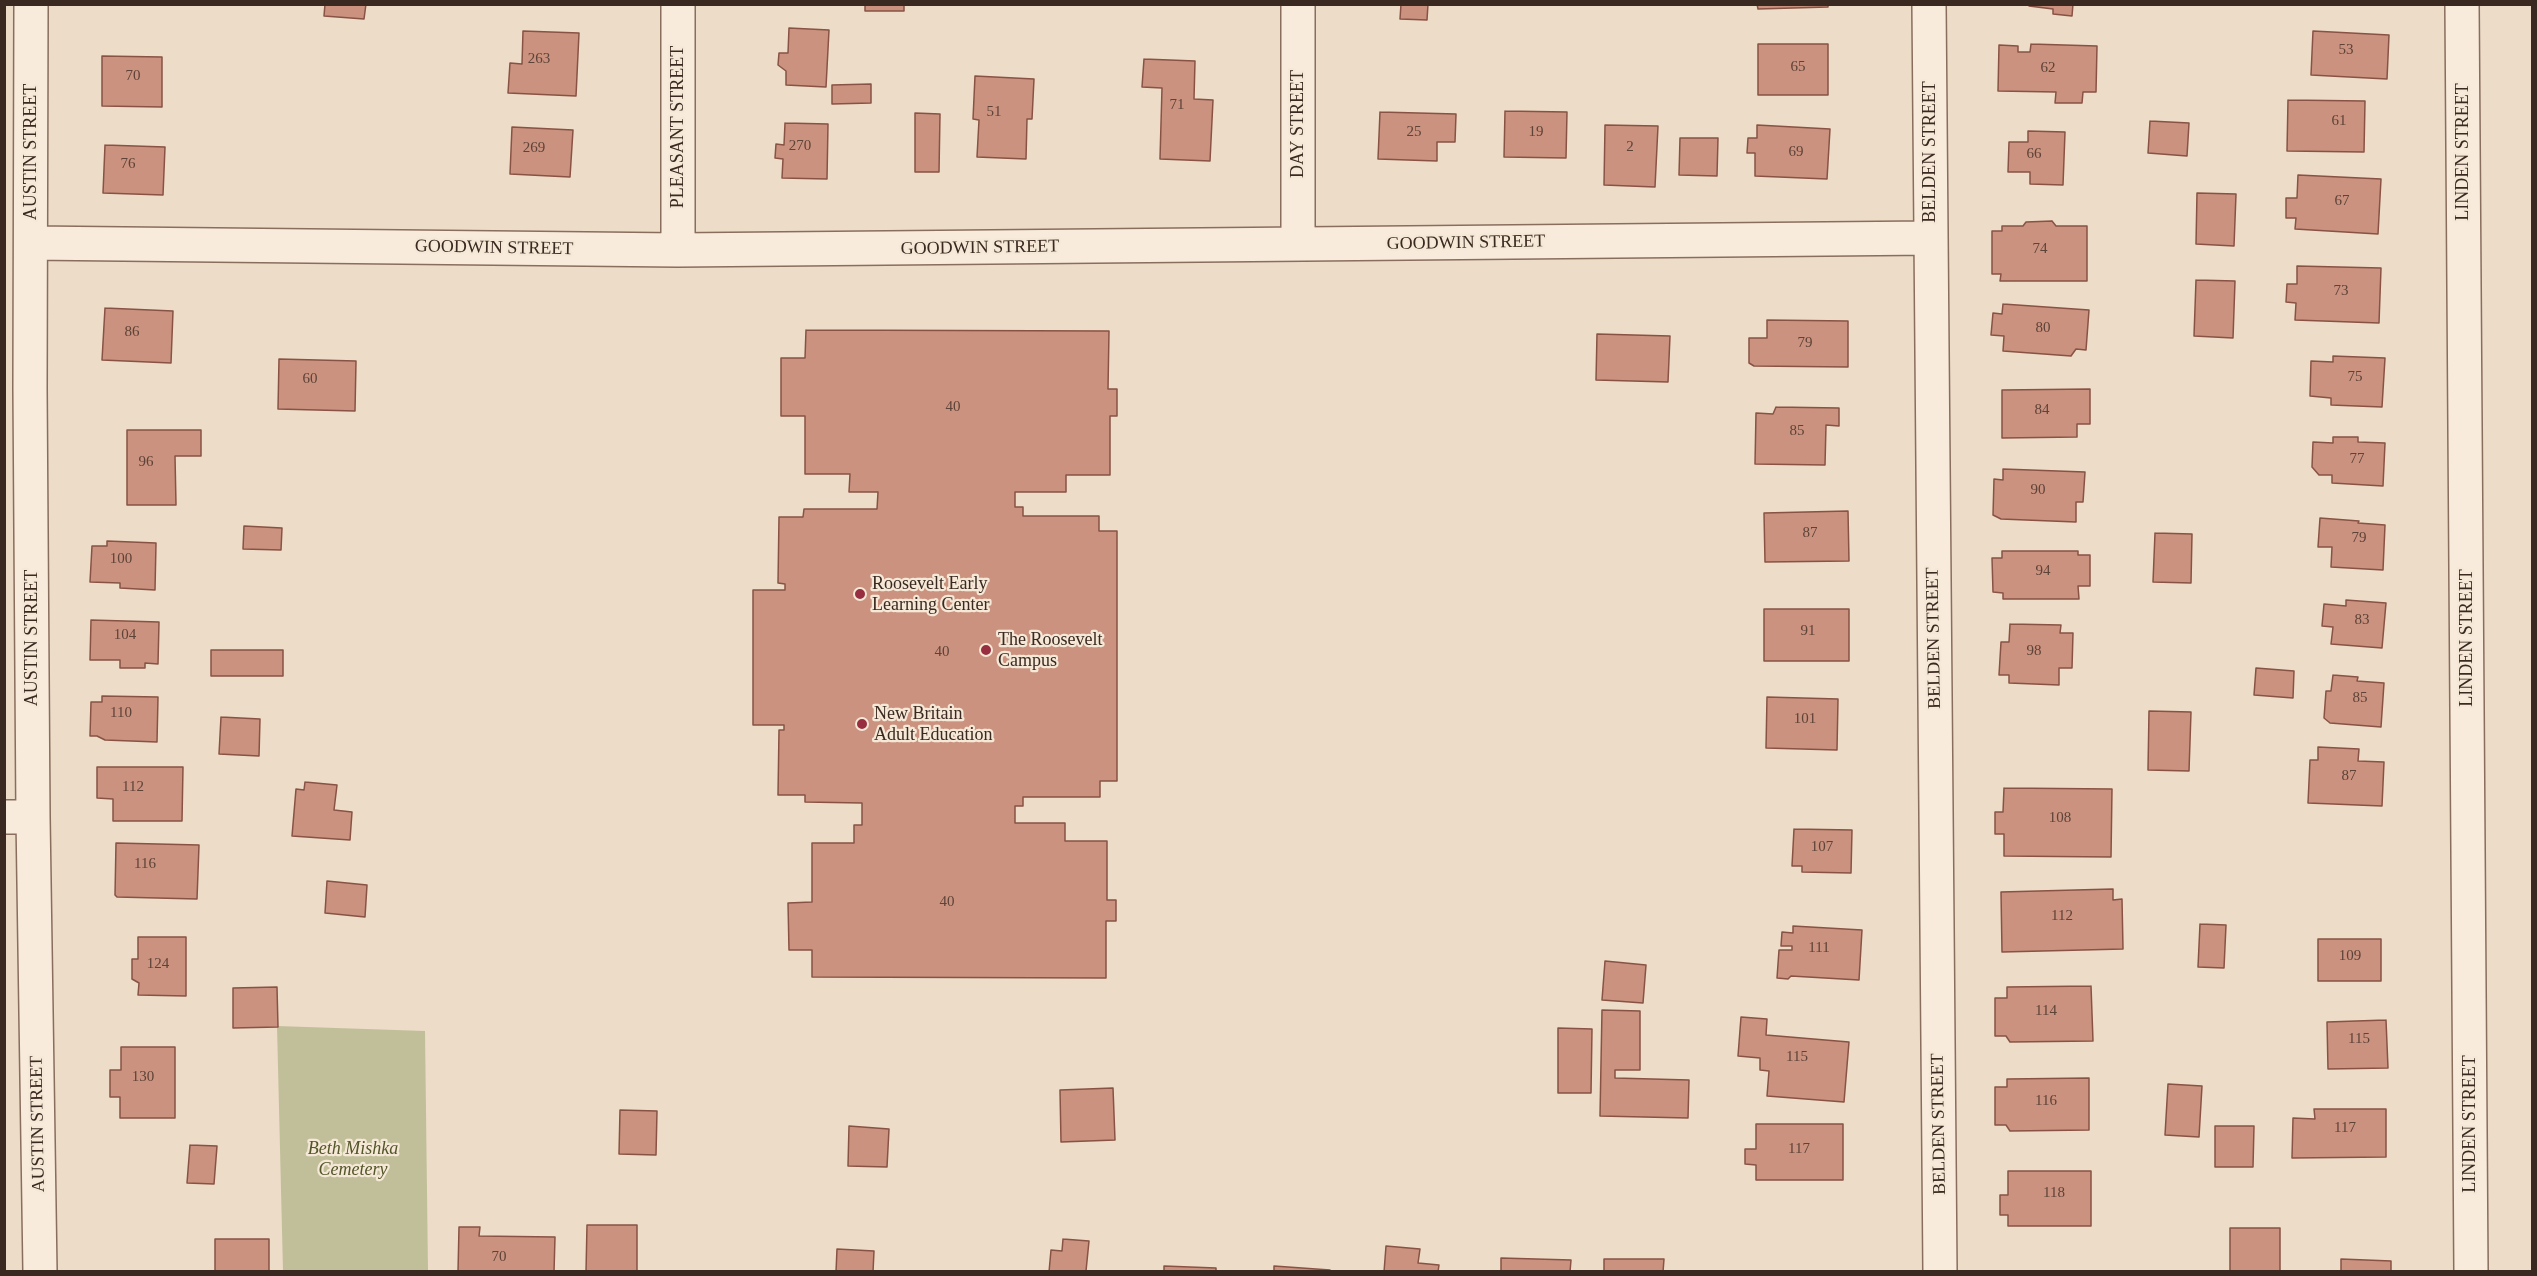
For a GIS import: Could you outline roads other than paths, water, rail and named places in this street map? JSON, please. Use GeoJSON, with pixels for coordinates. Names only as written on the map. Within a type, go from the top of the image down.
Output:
{"type":"FeatureCollection","features":[{"type":"Feature","properties":{"kind":"street","name":"AUSTIN STREET"},"geometry":{"type":"LineString","coordinates":[[31,4],[31,243],[17,388],[19,817],[40,1272]]}},
{"type":"Feature","properties":{"kind":"street","name":"PLEASANT STREET"},"geometry":{"type":"LineString","coordinates":[[678,4],[678,250]]}},
{"type":"Feature","properties":{"kind":"street","name":"DAY STREET"},"geometry":{"type":"LineString","coordinates":[[1298,4],[1298,244]]}},
{"type":"Feature","properties":{"kind":"street","name":"BELDEN STREET"},"geometry":{"type":"LineString","coordinates":[[1929,4],[1940,1272]]}},
{"type":"Feature","properties":{"kind":"street","name":"LINDEN STREET"},"geometry":{"type":"LineString","coordinates":[[2462,4],[2471,1272]]}},
{"type":"Feature","properties":{"kind":"street","name":"GOODWIN STREET"},"geometry":{"type":"LineString","coordinates":[[31,243],[678,250],[1930,238]]}},
{"type":"Feature","properties":{"kind":"place","name":"Roosevelt Early Learning Center"},"geometry":{"type":"Point","coordinates":[860,594]}},
{"type":"Feature","properties":{"kind":"place","name":"The Roosevelt Campus"},"geometry":{"type":"Point","coordinates":[986,650]}},
{"type":"Feature","properties":{"kind":"place","name":"New Britain Adult Education"},"geometry":{"type":"Point","coordinates":[862,724]}},
{"type":"Feature","properties":{"kind":"park label","name":"Beth Mishka Cemetery"},"geometry":{"type":"Point","coordinates":[353,1159]}}]}
